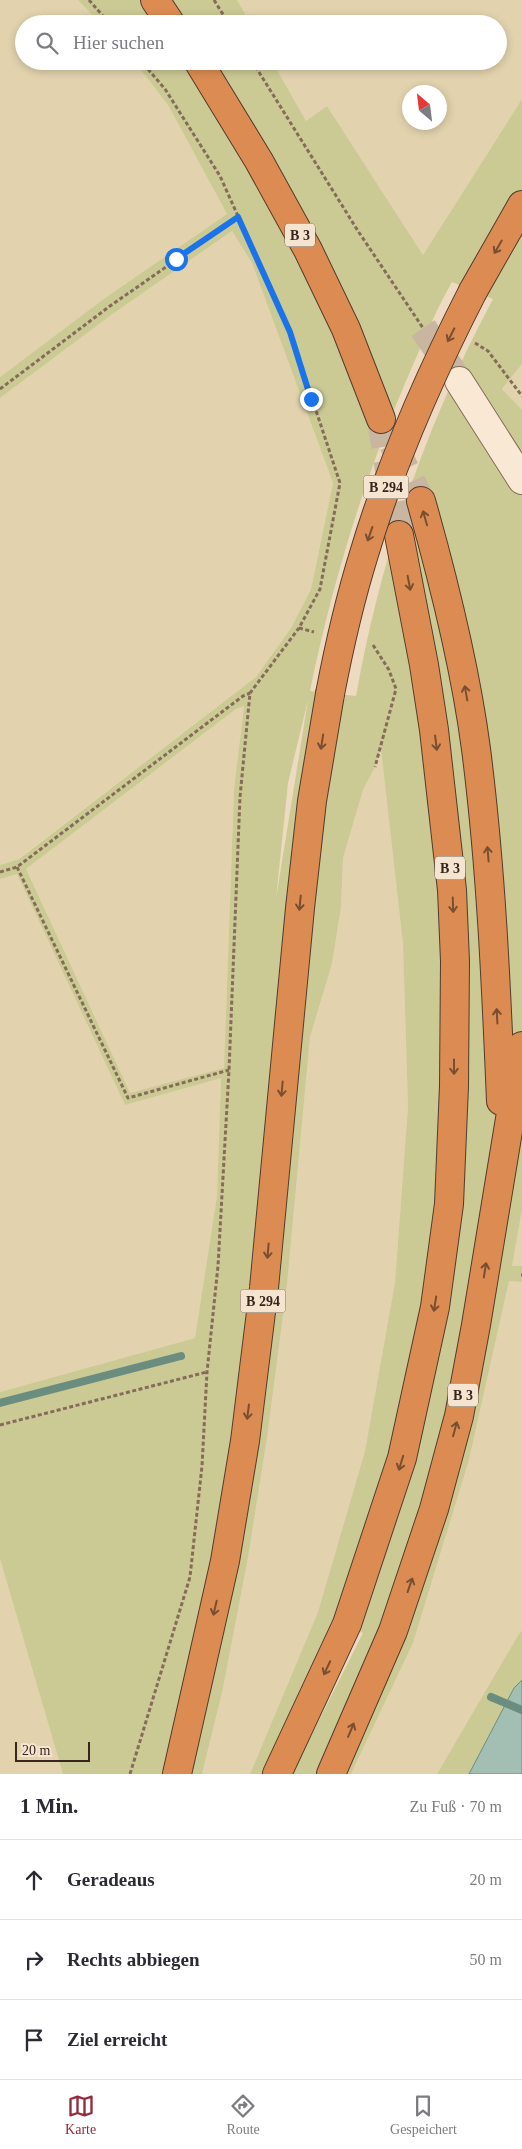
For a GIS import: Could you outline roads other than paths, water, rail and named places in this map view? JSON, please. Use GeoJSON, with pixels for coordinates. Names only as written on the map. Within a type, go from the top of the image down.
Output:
{"type":"FeatureCollection","features":[{"type":"Feature","properties":{"kind":"highway"},"geometry":{"type":"LineString","coordinates":[[155,0],[165,15]]}},
{"type":"Feature","properties":{"kind":"highway","name":"B 3"},"geometry":{"type":"LineString","coordinates":[[203,70],[259,161],[308,250],[346,329],[381,419]]}},
{"type":"Feature","properties":{"kind":"highway","name":"B 294"},"geometry":{"type":"LineString","coordinates":[[177,1774],[225,1561],[245,1441],[264,1288],[312,801],[339,647],[364,554],[390,475],[443,350],[473,291],[522,205]]}},
{"type":"Feature","properties":{"kind":"highway","name":"B 3"},"geometry":{"type":"LineString","coordinates":[[331,1774],[393,1631],[434,1509],[459,1416],[476,1325],[503,1152],[490,880],[476,747],[460,656],[439,563],[420,501]]}},
{"type":"Feature","properties":{"kind":"highway","name":"B 3"},"geometry":{"type":"LineString","coordinates":[[277,1774],[347,1624],[402,1458],[435,1307],[448,1204],[454,1076],[452,890],[433,721],[424,665],[398,535]]}},
{"type":"Feature","properties":{"kind":"highway"},"geometry":{"type":"LineString","coordinates":[[503,1152],[522,1046]]}},
{"type":"Feature","properties":{"kind":"street"},"geometry":{"type":"LineString","coordinates":[[459,381],[522,480]]}},
{"type":"Feature","properties":{"kind":"waterway"},"geometry":{"type":"LineString","coordinates":[[0,1403],[181,1356]]}},
{"type":"Feature","properties":{"kind":"waterway"},"geometry":{"type":"LineString","coordinates":[[491,1697],[522,1710]]}},
{"type":"Feature","properties":{"kind":"tunnel"},"geometry":{"type":"LineString","coordinates":[[423,328],[459,381]]}},
{"type":"Feature","properties":{"kind":"tunnel"},"geometry":{"type":"LineString","coordinates":[[381,419],[399,535]]}},
{"type":"Feature","properties":{"kind":"tunnel"},"geometry":{"type":"LineString","coordinates":[[393,444],[421,501]]}}]}
